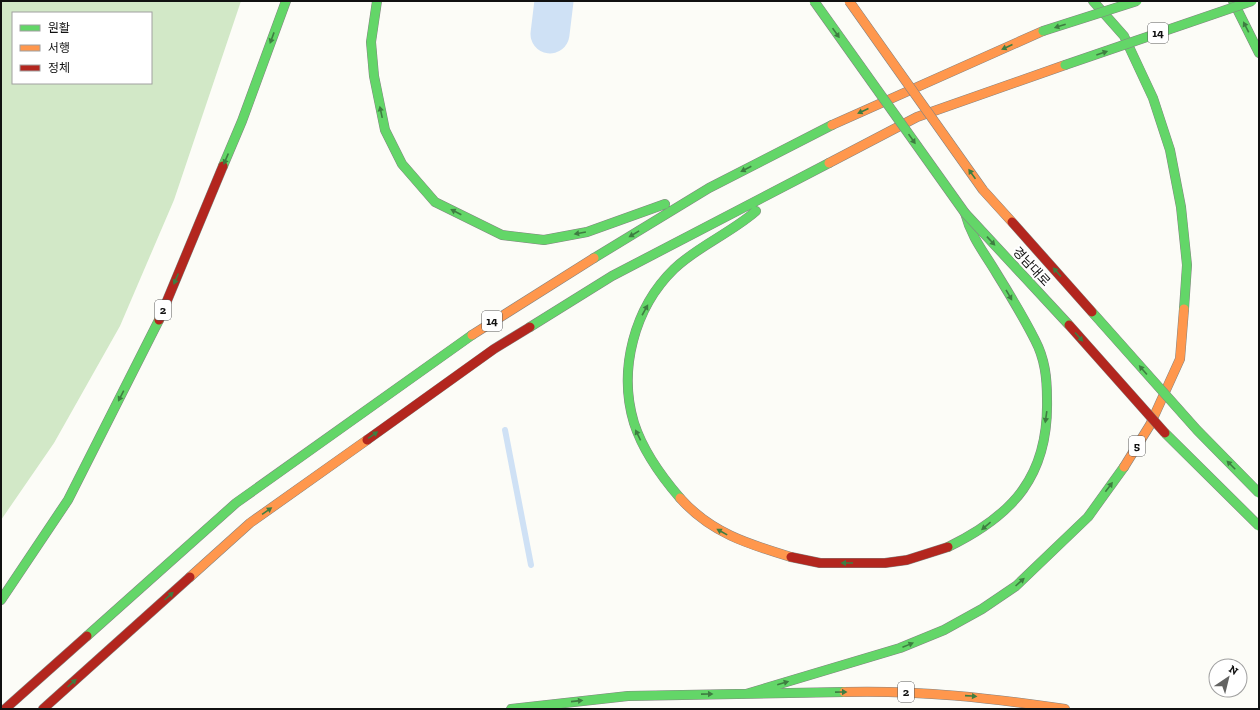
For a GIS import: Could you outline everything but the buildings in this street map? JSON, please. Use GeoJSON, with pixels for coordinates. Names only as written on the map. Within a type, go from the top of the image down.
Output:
{"type":"FeatureCollection","features":[{"type":"Feature","properties":{"kind":"highway","name":"2"},"geometry":{"type":"LineString","coordinates":[[1,600],[68,500],[156,327],[242,121],[286,1]]}},
{"type":"Feature","properties":{"kind":"highway"},"geometry":{"type":"LineString","coordinates":[[378,1],[371,42],[374,76],[385,130],[402,164],[435,202],[502,235],[544,240],[587,232],[710,188]]}},
{"type":"Feature","properties":{"kind":"highway","name":"경남대로"},"geometry":{"type":"LineString","coordinates":[[814,1],[964,213],[1051,305],[1174,443],[1259,526]]}},
{"type":"Feature","properties":{"kind":"highway","name":"경남대로"},"geometry":{"type":"LineString","coordinates":[[849,1],[881,44],[983,190],[1197,430],[1259,492]]}},
{"type":"Feature","properties":{"kind":"highway","name":"5"},"geometry":{"type":"LineString","coordinates":[[746,694],[900,648],[944,630],[982,609],[1016,586],[1088,517],[1122,470],[1150,424],[1180,359],[1187,265],[1181,207],[1170,150],[1153,98],[1124,36],[1092,1]]}},
{"type":"Feature","properties":{"kind":"highway","name":"14"},"geometry":{"type":"LineString","coordinates":[[5,709],[236,503],[490,322],[710,188],[845,119],[1043,31],[1137,1]]}},
{"type":"Feature","properties":{"kind":"highway"},"geometry":{"type":"LineString","coordinates":[[1233,1],[1259,53]]}},
{"type":"Feature","properties":{"kind":"highway","name":"14"},"geometry":{"type":"LineString","coordinates":[[43,709],[250,523],[481,358],[612,276],[917,117],[1252,1]]}},
{"type":"Feature","properties":{"kind":"highway"},"geometry":{"type":"LineString","coordinates":[[780,188],[742,224],[678,265],[655,293],[643,315],[633,341],[627,370],[628,402],[636,430],[652,462],[675,493],[705,522],[728,535],[790,557],[819,563],[886,563],[918,558],[980,531],[1006,509],[1029,482],[1042,448],[1047,410],[1045,364],[1035,340],[994,268],[978,249],[970,234],[964,213]]}},
{"type":"Feature","properties":{"kind":"highway","name":"2"},"geometry":{"type":"LineString","coordinates":[[511,709],[628,696],[891,691],[981,697],[1066,709]]}},
{"type":"Feature","properties":{"kind":"green space"},"geometry":{"type":"Polygon","coordinates":[[[1,1],[241,1],[174,200],[120,326],[54,443],[1,520],[1,1]]]}},
{"type":"Feature","properties":{"kind":"waterway"},"geometry":{"type":"LineString","coordinates":[[550,34],[554,1]]}},
{"type":"Feature","properties":{"kind":"waterway"},"geometry":{"type":"LineString","coordinates":[[505,430],[531,565]]}},
{"type":"Feature","properties":{"kind":"traffic: fast"},"geometry":{"type":"LineString","coordinates":[[223,166],[242,121],[286,1]]}},
{"type":"Feature","properties":{"kind":"traffic: fast"},"geometry":{"type":"LineString","coordinates":[[377,1],[371,42],[374,76],[385,130],[402,164],[435,202],[502,235],[544,240],[587,232],[665,204]]}},
{"type":"Feature","properties":{"kind":"traffic: fast"},"geometry":{"type":"LineString","coordinates":[[814,1],[965,213],[1069,325]]}},
{"type":"Feature","properties":{"kind":"traffic: fast"},"geometry":{"type":"LineString","coordinates":[[1093,1],[1124,36],[1153,98],[1170,150],[1181,207],[1187,265],[1184,309]]}},
{"type":"Feature","properties":{"kind":"traffic: fast"},"geometry":{"type":"LineString","coordinates":[[1043,31],[1137,1]]}},
{"type":"Feature","properties":{"kind":"traffic: fast"},"geometry":{"type":"LineString","coordinates":[[1233,1],[1259,53]]}},
{"type":"Feature","properties":{"kind":"traffic: fast"},"geometry":{"type":"LineString","coordinates":[[1065,65],[1252,1]]}},
{"type":"Feature","properties":{"kind":"traffic: fast"},"geometry":{"type":"LineString","coordinates":[[594,258],[709,188],[832,125]]}},
{"type":"Feature","properties":{"kind":"traffic: fast"},"geometry":{"type":"LineString","coordinates":[[530,327],[612,276],[829,163]]}},
{"type":"Feature","properties":{"kind":"traffic: fast"},"geometry":{"type":"LineString","coordinates":[[680,498],[653,463],[642,443],[634,423],[629,403],[628,382],[629,361],[633,341],[649,302],[660,285],[674,269],[693,253],[736,226],[756,211]]}},
{"type":"Feature","properties":{"kind":"traffic: fast"},"geometry":{"type":"LineString","coordinates":[[948,547],[971,535],[992,521],[1009,506],[1023,490],[1034,471],[1042,450],[1046,426],[1047,384],[1043,361],[1038,347],[1017,307],[975,238],[965,213]]}},
{"type":"Feature","properties":{"kind":"traffic: fast"},"geometry":{"type":"LineString","coordinates":[[1092,312],[1197,430],[1259,493]]}},
{"type":"Feature","properties":{"kind":"traffic: fast"},"geometry":{"type":"LineString","coordinates":[[1,600],[68,500],[159,320]]}},
{"type":"Feature","properties":{"kind":"traffic: fast"},"geometry":{"type":"LineString","coordinates":[[87,636],[236,503],[472,335]]}},
{"type":"Feature","properties":{"kind":"traffic: fast"},"geometry":{"type":"LineString","coordinates":[[1165,433],[1259,526]]}},
{"type":"Feature","properties":{"kind":"traffic: fast"},"geometry":{"type":"LineString","coordinates":[[746,694],[900,648],[944,630],[982,609],[1016,586],[1088,517],[1124,467]]}},
{"type":"Feature","properties":{"kind":"traffic: fast"},"geometry":{"type":"LineString","coordinates":[[511,709],[628,696],[844,692]]}},
{"type":"Feature","properties":{"kind":"traffic: slow"},"geometry":{"type":"LineString","coordinates":[[849,1],[983,190],[1012,222]]}},
{"type":"Feature","properties":{"kind":"traffic: slow"},"geometry":{"type":"LineString","coordinates":[[832,125],[1043,31]]}},
{"type":"Feature","properties":{"kind":"traffic: slow"},"geometry":{"type":"LineString","coordinates":[[829,163],[917,117],[1065,65]]}},
{"type":"Feature","properties":{"kind":"traffic: slow"},"geometry":{"type":"LineString","coordinates":[[472,335],[594,258]]}},
{"type":"Feature","properties":{"kind":"traffic: slow"},"geometry":{"type":"LineString","coordinates":[[1124,467],[1150,425],[1180,359],[1184,309]]}},
{"type":"Feature","properties":{"kind":"traffic: slow"},"geometry":{"type":"LineString","coordinates":[[190,577],[250,523],[367,440]]}},
{"type":"Feature","properties":{"kind":"traffic: slow"},"geometry":{"type":"LineString","coordinates":[[680,498],[692,510],[717,529],[745,542],[791,557]]}},
{"type":"Feature","properties":{"kind":"traffic: slow"},"geometry":{"type":"LineString","coordinates":[[844,692],[900,692],[955,696],[1010,701],[1065,709]]}},
{"type":"Feature","properties":{"kind":"traffic: jam"},"geometry":{"type":"LineString","coordinates":[[159,320],[223,166]]}},
{"type":"Feature","properties":{"kind":"traffic: jam"},"geometry":{"type":"LineString","coordinates":[[1012,222],[1092,312]]}},
{"type":"Feature","properties":{"kind":"traffic: jam"},"geometry":{"type":"LineString","coordinates":[[1069,325],[1165,433]]}},
{"type":"Feature","properties":{"kind":"traffic: jam"},"geometry":{"type":"LineString","coordinates":[[367,440],[494,349],[530,327]]}},
{"type":"Feature","properties":{"kind":"traffic: jam"},"geometry":{"type":"LineString","coordinates":[[791,557],[820,563],[885,563],[907,560],[948,547]]}},
{"type":"Feature","properties":{"kind":"traffic: jam"},"geometry":{"type":"LineString","coordinates":[[43,709],[190,577]]}},
{"type":"Feature","properties":{"kind":"traffic: jam"},"geometry":{"type":"LineString","coordinates":[[5,709],[87,636]]}}]}
